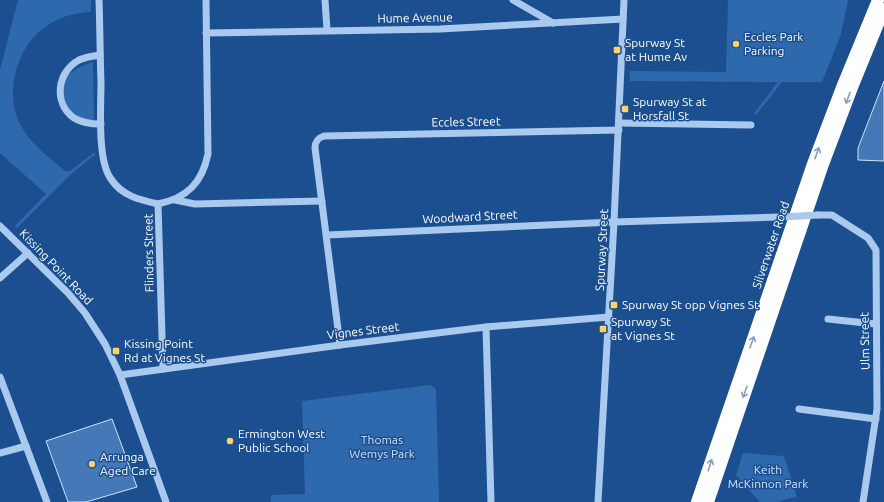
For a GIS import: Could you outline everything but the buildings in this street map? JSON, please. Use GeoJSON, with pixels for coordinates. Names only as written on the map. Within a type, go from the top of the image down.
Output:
{"type":"FeatureCollection","features":[{"type":"Feature","properties":{"kind":"highway","name":"Silverwater Road"},"geometry":{"type":"LineString","coordinates":[[708,502],[878,0]]}},
{"type":"Feature","properties":{"kind":"highway","name":"Silverwater Road"},"geometry":{"type":"LineString","coordinates":[[698,502],[813,164],[863,48],[884,9]]}},
{"type":"Feature","properties":{"kind":"street","name":"Flinders Street"},"geometry":{"type":"LineString","coordinates":[[99,0],[101,124],[106,171],[116,186],[128,195],[145,202],[158,204],[163,369]]}},
{"type":"Feature","properties":{"kind":"street"},"geometry":{"type":"LineString","coordinates":[[158,204],[175,200],[191,189],[199,179],[206,164],[208,154],[206,0]]}},
{"type":"Feature","properties":{"kind":"street"},"geometry":{"type":"LineString","coordinates":[[325,0],[327,30]]}},
{"type":"Feature","properties":{"kind":"street"},"geometry":{"type":"LineString","coordinates":[[513,0],[553,23]]}},
{"type":"Feature","properties":{"kind":"street","name":"Spurway Street"},"geometry":{"type":"LineString","coordinates":[[598,502],[619,127],[624,0]]}},
{"type":"Feature","properties":{"kind":"street","name":"Hume Avenue"},"geometry":{"type":"LineString","coordinates":[[206,33],[440,29],[623,20]]}},
{"type":"Feature","properties":{"kind":"street"},"geometry":{"type":"LineString","coordinates":[[100,55],[90,56],[74,63],[64,76],[59,90],[67,111],[74,117],[84,122],[101,124]]}},
{"type":"Feature","properties":{"kind":"street","name":"Eccles Street"},"geometry":{"type":"LineString","coordinates":[[322,201],[315,148],[316,141],[324,136],[619,127],[751,125]]}},
{"type":"Feature","properties":{"kind":"street"},"geometry":{"type":"LineString","coordinates":[[175,200],[195,204],[322,201],[340,344]]}},
{"type":"Feature","properties":{"kind":"street","name":"Ulm Street"},"geometry":{"type":"LineString","coordinates":[[782,217],[832,215],[868,238],[876,250],[875,324],[877,409],[863,502]]}},
{"type":"Feature","properties":{"kind":"street","name":"Woodward Street"},"geometry":{"type":"LineString","coordinates":[[327,235],[614,222],[782,217]]}},
{"type":"Feature","properties":{"kind":"street","name":"Kissing Point Road"},"geometry":{"type":"LineString","coordinates":[[0,226],[68,293],[85,313],[105,344],[120,375],[166,502]]}},
{"type":"Feature","properties":{"kind":"street"},"geometry":{"type":"LineString","coordinates":[[0,278],[28,253]]}},
{"type":"Feature","properties":{"kind":"street","name":"Vignes Street"},"geometry":{"type":"LineString","coordinates":[[120,375],[340,344],[486,327],[609,317]]}},
{"type":"Feature","properties":{"kind":"street"},"geometry":{"type":"LineString","coordinates":[[828,319],[875,324]]}},
{"type":"Feature","properties":{"kind":"street"},"geometry":{"type":"LineString","coordinates":[[486,327],[491,502]]}},
{"type":"Feature","properties":{"kind":"street"},"geometry":{"type":"LineString","coordinates":[[0,377],[47,502]]}},
{"type":"Feature","properties":{"kind":"street"},"geometry":{"type":"LineString","coordinates":[[799,409],[876,419]]}},
{"type":"Feature","properties":{"kind":"street"},"geometry":{"type":"LineString","coordinates":[[0,453],[26,446]]}},
{"type":"Feature","properties":{"kind":"green space"},"geometry":{"type":"Polygon","coordinates":[[[18,0],[91,0],[91,12],[74,14],[58,19],[38,33],[29,43],[14,78],[13,91],[14,104],[21,126],[31,140],[65,171],[70,171],[95,152],[95,156],[93,156],[70,175],[17,228],[15,226],[46,194],[0,153],[0,70],[18,0]]]}},
{"type":"Feature","properties":{"kind":"green space"},"geometry":{"type":"Polygon","coordinates":[[[728,0],[848,0],[841,34],[822,82],[782,82],[756,115],[754,113],[777,82],[630,81],[630,71],[726,72],[728,0]]]}},
{"type":"Feature","properties":{"kind":"green space"},"geometry":{"type":"Polygon","coordinates":[[[93,62],[94,120],[89,120],[84,119],[72,112],[65,102],[63,89],[68,76],[73,71],[93,62]]]}},
{"type":"Feature","properties":{"kind":"green space","name":"Thomas Wemys Park"},"geometry":{"type":"Polygon","coordinates":[[[431,385],[436,389],[439,502],[271,502],[271,495],[305,494],[302,401],[431,385]]]}},
{"type":"Feature","properties":{"kind":"green space","name":"Keith McKinnon Park"},"geometry":{"type":"Polygon","coordinates":[[[743,453],[784,456],[797,497],[779,502],[760,502],[736,475],[743,453]]]}},
{"type":"Feature","properties":{"kind":"place","name":"Eccles Park Parking"},"geometry":{"type":"Point","coordinates":[736,44]}},
{"type":"Feature","properties":{"kind":"place","name":"Spurway St at Hume Av"},"geometry":{"type":"Point","coordinates":[617,50]}},
{"type":"Feature","properties":{"kind":"place","name":"Spurway St at Horsfall St"},"geometry":{"type":"Point","coordinates":[625,109]}},
{"type":"Feature","properties":{"kind":"place","name":"Spurway St opp Vignes St"},"geometry":{"type":"Point","coordinates":[614,305]}},
{"type":"Feature","properties":{"kind":"place","name":"Spurway St at Vignes St"},"geometry":{"type":"Point","coordinates":[603,329]}},
{"type":"Feature","properties":{"kind":"place","name":"Kissing Point Rd at Vignes St"},"geometry":{"type":"Point","coordinates":[116,351]}},
{"type":"Feature","properties":{"kind":"place","name":"Ermington West Public School"},"geometry":{"type":"Point","coordinates":[230,441]}},
{"type":"Feature","properties":{"kind":"place","name":"Arrunga Aged Care"},"geometry":{"type":"Point","coordinates":[92,464]}}]}
